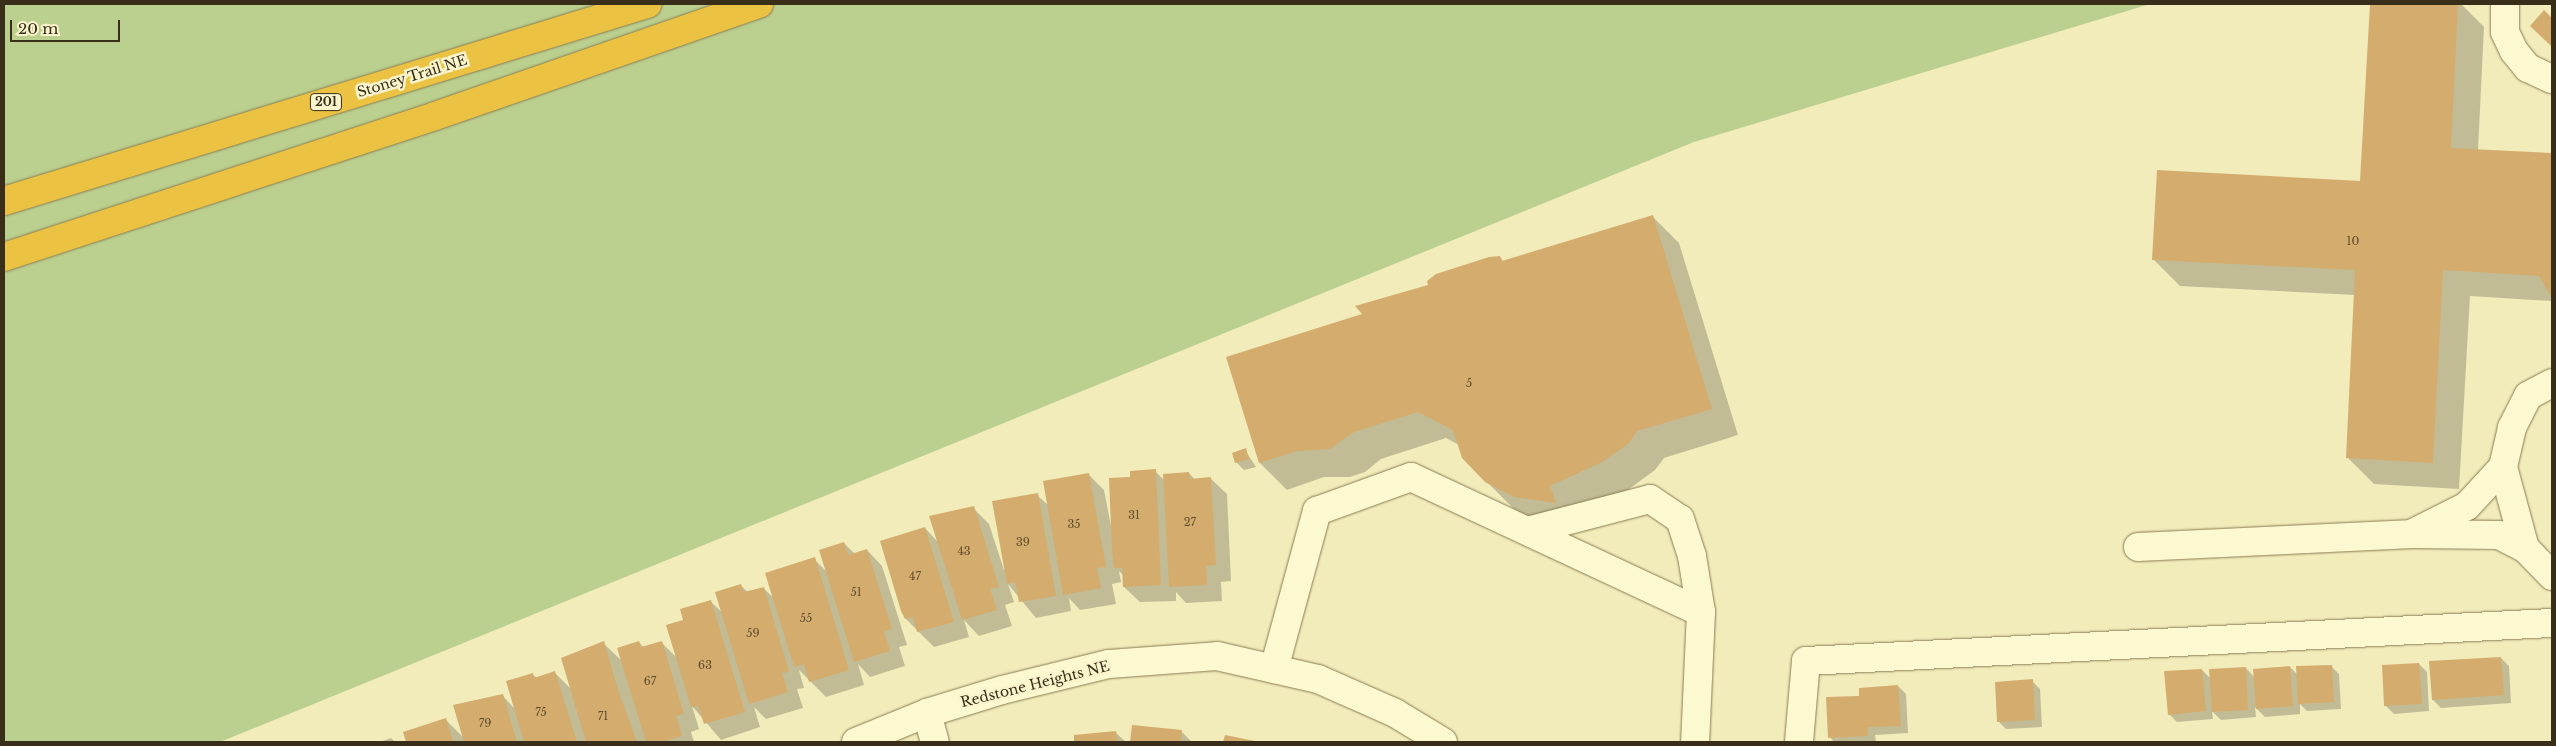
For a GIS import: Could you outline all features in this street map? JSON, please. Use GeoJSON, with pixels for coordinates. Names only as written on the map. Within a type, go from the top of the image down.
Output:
{"type":"FeatureCollection","features":[{"type":"Feature","properties":{"kind":"highway","name":"Stoney Trail NE"},"geometry":{"type":"LineString","coordinates":[[4,200],[648,4]]}},
{"type":"Feature","properties":{"kind":"highway"},"geometry":{"type":"LineString","coordinates":[[4,257],[435,116],[759,4]]}},
{"type":"Feature","properties":{"kind":"street"},"geometry":{"type":"LineString","coordinates":[[2505,4],[2505,32],[2514,52],[2528,68],[2552,78]]}},
{"type":"Feature","properties":{"kind":"street"},"geometry":{"type":"LineString","coordinates":[[2525,548],[2503,467],[2512,428],[2528,396],[2552,383]]}},
{"type":"Feature","properties":{"kind":"street"},"geometry":{"type":"LineString","coordinates":[[2413,534],[2467,506],[2503,467]]}},
{"type":"Feature","properties":{"kind":"street"},"geometry":{"type":"LineString","coordinates":[[1274,669],[1317,511],[1412,477],[1531,530],[1702,612]]}},
{"type":"Feature","properties":{"kind":"street"},"geometry":{"type":"LineString","coordinates":[[1531,530],[1650,499],[1680,519],[1692,556],[1702,612],[1695,742]]}},
{"type":"Feature","properties":{"kind":"street"},"geometry":{"type":"LineString","coordinates":[[2138,547],[2413,534],[2499,535],[2525,548],[2552,576]]}},
{"type":"Feature","properties":{"kind":"street"},"geometry":{"type":"LineString","coordinates":[[1798,742],[1806,661],[2552,623]]}},
{"type":"Feature","properties":{"kind":"street","name":"Redstone Heights NE"},"geometry":{"type":"LineString","coordinates":[[856,742],[927,713],[1002,690],[1109,664],[1217,656],[1318,679],[1395,713],[1443,742]]}},
{"type":"Feature","properties":{"kind":"street"},"geometry":{"type":"LineString","coordinates":[[927,713],[935,742]]}},
{"type":"Feature","properties":{"kind":"green space"},"geometry":{"type":"Polygon","coordinates":[[[4,4],[2150,4],[1694,142],[220,742],[4,742],[4,4]]]}},
{"type":"Feature","properties":{"kind":"building"},"geometry":{"type":"Polygon","coordinates":[[[2370,4],[2458,4],[2451,148],[2552,153],[2552,298],[2539,276],[2443,270],[2433,463],[2346,458],[2355,270],[2152,260],[2157,170],[2360,181],[2370,4]]]}},
{"type":"Feature","properties":{"kind":"building"},"geometry":{"type":"Polygon","coordinates":[[[2544,10],[2552,18],[2552,47],[2530,26],[2544,10]]]}},
{"type":"Feature","properties":{"kind":"building"},"geometry":{"type":"Polygon","coordinates":[[[1653,215],[1712,409],[1637,431],[1628,444],[1602,462],[1550,486],[1556,503],[1514,497],[1485,482],[1462,458],[1453,430],[1418,412],[1354,432],[1330,449],[1297,451],[1259,463],[1226,357],[1362,314],[1355,306],[1428,285],[1427,281],[1436,274],[1489,257],[1500,256],[1502,261],[1653,215]]]}},
{"type":"Feature","properties":{"kind":"building"},"geometry":{"type":"Polygon","coordinates":[[[1246,448],[1249,459],[1235,463],[1232,453],[1246,448]]]}},
{"type":"Feature","properties":{"kind":"building"},"geometry":{"type":"Polygon","coordinates":[[[1156,469],[1161,585],[1123,587],[1122,568],[1114,568],[1109,478],[1130,477],[1130,471],[1156,469]]]}},
{"type":"Feature","properties":{"kind":"building"},"geometry":{"type":"Polygon","coordinates":[[[1189,472],[1190,479],[1211,477],[1216,565],[1206,566],[1207,585],[1169,587],[1163,474],[1189,472]]]}},
{"type":"Feature","properties":{"kind":"building"},"geometry":{"type":"Polygon","coordinates":[[[1089,473],[1106,567],[1097,568],[1101,588],[1063,595],[1043,481],[1089,473]]]}},
{"type":"Feature","properties":{"kind":"building"},"geometry":{"type":"Polygon","coordinates":[[[1038,493],[1056,596],[1019,602],[1015,582],[1007,584],[992,501],[1038,493]]]}},
{"type":"Feature","properties":{"kind":"building"},"geometry":{"type":"Polygon","coordinates":[[[974,506],[999,587],[990,589],[997,610],[962,620],[929,516],[974,506]]]}},
{"type":"Feature","properties":{"kind":"building"},"geometry":{"type":"Polygon","coordinates":[[[925,527],[954,622],[917,632],[913,617],[905,619],[901,611],[880,541],[925,527]]]}},
{"type":"Feature","properties":{"kind":"building"},"geometry":{"type":"Polygon","coordinates":[[[844,542],[848,555],[867,549],[892,629],[884,631],[890,651],[854,662],[819,550],[844,542]]]}},
{"type":"Feature","properties":{"kind":"building"},"geometry":{"type":"Polygon","coordinates":[[[815,557],[849,670],[809,682],[804,664],[794,667],[765,573],[815,557]]]}},
{"type":"Feature","properties":{"kind":"building"},"geometry":{"type":"Polygon","coordinates":[[[741,584],[744,592],[764,587],[789,672],[782,673],[788,692],[749,704],[715,592],[741,584]]]}},
{"type":"Feature","properties":{"kind":"building"},"geometry":{"type":"Polygon","coordinates":[[[711,600],[745,712],[704,724],[698,706],[691,707],[666,625],[683,620],[680,609],[711,600]]]}},
{"type":"Feature","properties":{"kind":"building"},"geometry":{"type":"Polygon","coordinates":[[[604,641],[618,690],[637,742],[586,742],[561,658],[604,641]]]}},
{"type":"Feature","properties":{"kind":"building"},"geometry":{"type":"Polygon","coordinates":[[[639,641],[641,647],[662,641],[684,714],[676,716],[682,736],[662,742],[646,742],[617,648],[639,641]]]}},
{"type":"Feature","properties":{"kind":"building"},"geometry":{"type":"Polygon","coordinates":[[[2501,657],[2504,695],[2432,700],[2429,661],[2501,657]]]}},
{"type":"Feature","properties":{"kind":"building"},"geometry":{"type":"Polygon","coordinates":[[[2419,663],[2422,704],[2384,706],[2382,665],[2419,663]]]}},
{"type":"Feature","properties":{"kind":"building"},"geometry":{"type":"Polygon","coordinates":[[[2332,665],[2334,702],[2298,704],[2296,666],[2332,665]]]}},
{"type":"Feature","properties":{"kind":"building"},"geometry":{"type":"Polygon","coordinates":[[[2290,666],[2293,706],[2256,709],[2253,669],[2290,666]]]}},
{"type":"Feature","properties":{"kind":"building"},"geometry":{"type":"Polygon","coordinates":[[[2246,667],[2248,710],[2212,712],[2209,669],[2246,667]]]}},
{"type":"Feature","properties":{"kind":"building"},"geometry":{"type":"Polygon","coordinates":[[[2202,669],[2206,711],[2168,715],[2164,671],[2202,669]]]}},
{"type":"Feature","properties":{"kind":"building"},"geometry":{"type":"Polygon","coordinates":[[[555,671],[577,742],[524,742],[506,681],[533,673],[534,678],[555,671]]]}},
{"type":"Feature","properties":{"kind":"building"},"geometry":{"type":"Polygon","coordinates":[[[2033,679],[2035,720],[1997,722],[1995,682],[2033,679]]]}},
{"type":"Feature","properties":{"kind":"building"},"geometry":{"type":"Polygon","coordinates":[[[1898,685],[1901,726],[1868,727],[1868,736],[1828,738],[1826,697],[1859,696],[1859,688],[1898,685]]]}},
{"type":"Feature","properties":{"kind":"building"},"geometry":{"type":"Polygon","coordinates":[[[503,694],[517,742],[464,742],[453,705],[503,694]]]}},
{"type":"Feature","properties":{"kind":"building"},"geometry":{"type":"Polygon","coordinates":[[[446,718],[453,742],[406,742],[403,732],[446,718]]]}},
{"type":"Feature","properties":{"kind":"building"},"geometry":{"type":"Polygon","coordinates":[[[1132,725],[1182,730],[1181,742],[1130,742],[1132,725]]]}},
{"type":"Feature","properties":{"kind":"building"},"geometry":{"type":"Polygon","coordinates":[[[1116,731],[1118,742],[1074,742],[1074,735],[1116,731]]]}},
{"type":"Feature","properties":{"kind":"building"},"geometry":{"type":"Polygon","coordinates":[[[1225,735],[1255,741],[1255,742],[1223,742],[1225,735]]]}}]}
